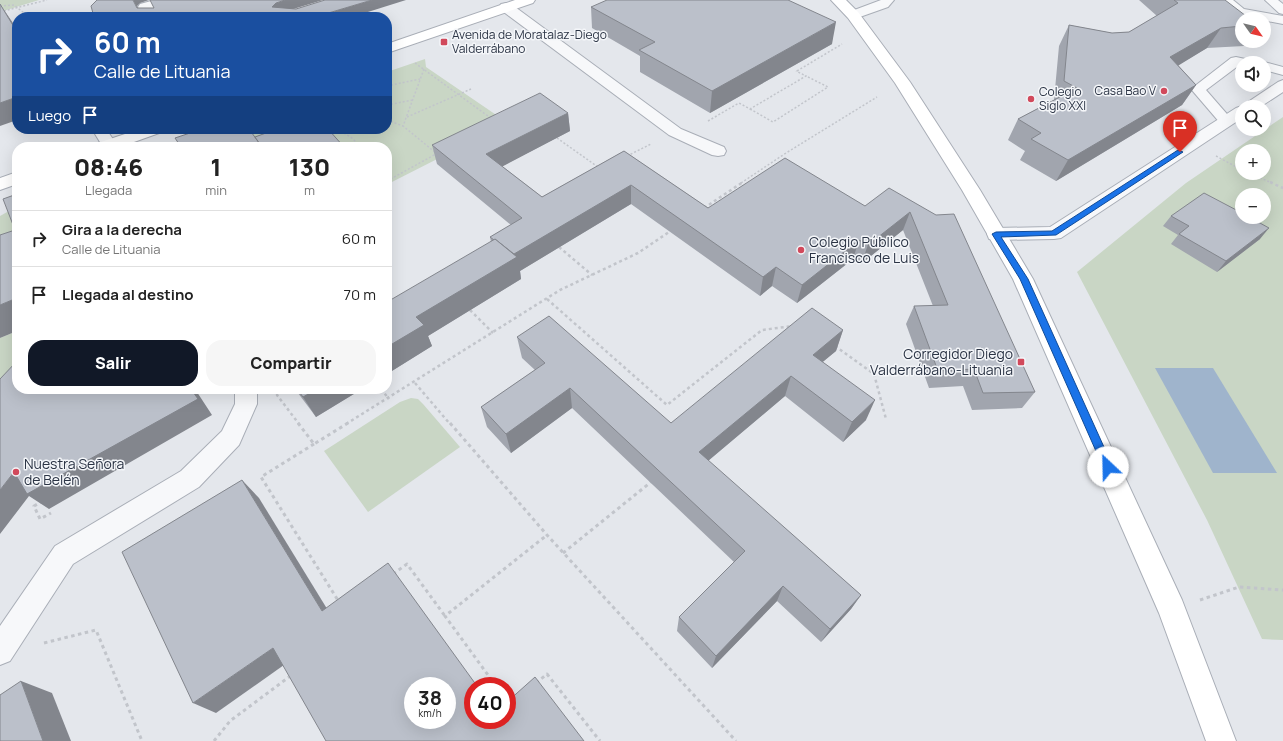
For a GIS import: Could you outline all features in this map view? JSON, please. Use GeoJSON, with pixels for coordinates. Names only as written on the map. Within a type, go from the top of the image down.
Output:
{"type":"FeatureCollection","features":[{"type":"Feature","properties":{"kind":"street"},"geometry":{"type":"LineString","coordinates":[[148,12],[145,8],[170,0]]}},
{"type":"Feature","properties":{"kind":"street"},"geometry":{"type":"LineString","coordinates":[[392,47],[528,0]]}},
{"type":"Feature","properties":{"kind":"street"},"geometry":{"type":"LineString","coordinates":[[838,0],[853,15],[902,82],[971,190],[1023,279],[1172,610],[1221,741]]}},
{"type":"Feature","properties":{"kind":"street"},"geometry":{"type":"LineString","coordinates":[[506,7],[675,132],[718,151]]}},
{"type":"Feature","properties":{"kind":"street"},"geometry":{"type":"LineString","coordinates":[[1260,100],[1283,85]]}},
{"type":"Feature","properties":{"kind":"street"},"geometry":{"type":"LineString","coordinates":[[996,234],[1054,233],[1235,115]]}},
{"type":"Feature","properties":{"kind":"street"},"geometry":{"type":"LineString","coordinates":[[118,142],[141,134]]}},
{"type":"Feature","properties":{"kind":"street"},"geometry":{"type":"LineString","coordinates":[[0,184],[12,180]]}},
{"type":"Feature","properties":{"kind":"street"},"geometry":{"type":"LineString","coordinates":[[0,651],[64,555],[190,480],[231,438],[246,404],[246,394]]}},
{"type":"Feature","properties":{"kind":"lane"},"geometry":{"type":"LineString","coordinates":[[853,15],[884,4],[888,0]]}},
{"type":"Feature","properties":{"kind":"lane"},"geometry":{"type":"LineString","coordinates":[[1225,0],[1240,12],[1283,20]]}},
{"type":"Feature","properties":{"kind":"lane"},"geometry":{"type":"LineString","coordinates":[[1270,0],[1283,10]]}},
{"type":"Feature","properties":{"kind":"lane"},"geometry":{"type":"LineString","coordinates":[[1226,121],[1198,89],[1235,63]]}},
{"type":"Feature","properties":{"kind":"lane"},"geometry":{"type":"LineString","coordinates":[[1271,67],[1283,70]]}},
{"type":"Feature","properties":{"kind":"path"},"geometry":{"type":"LineString","coordinates":[[0,12],[47,0]]}},
{"type":"Feature","properties":{"kind":"path"},"geometry":{"type":"LineString","coordinates":[[0,6],[14,5],[22,12]]}},
{"type":"Feature","properties":{"kind":"path"},"geometry":{"type":"LineString","coordinates":[[712,119],[739,103],[773,122],[828,87],[796,71],[842,44]]}},
{"type":"Feature","properties":{"kind":"path"},"geometry":{"type":"LineString","coordinates":[[412,60],[492,120]]}},
{"type":"Feature","properties":{"kind":"path"},"geometry":{"type":"LineString","coordinates":[[403,126],[424,69]]}},
{"type":"Feature","properties":{"kind":"path"},"geometry":{"type":"LineString","coordinates":[[750,109],[806,76]]}},
{"type":"Feature","properties":{"kind":"path"},"geometry":{"type":"LineString","coordinates":[[392,85],[420,79]]}},
{"type":"Feature","properties":{"kind":"path"},"geometry":{"type":"LineString","coordinates":[[407,117],[471,89]]}},
{"type":"Feature","properties":{"kind":"path"},"geometry":{"type":"LineString","coordinates":[[702,210],[786,153],[877,97]]}},
{"type":"Feature","properties":{"kind":"path"},"geometry":{"type":"LineString","coordinates":[[392,104],[413,100]]}},
{"type":"Feature","properties":{"kind":"path"},"geometry":{"type":"LineString","coordinates":[[392,122],[403,126],[437,154],[393,178]]}},
{"type":"Feature","properties":{"kind":"path"},"geometry":{"type":"LineString","coordinates":[[621,159],[675,132]]}},
{"type":"Feature","properties":{"kind":"path"},"geometry":{"type":"LineString","coordinates":[[345,134],[356,142]]}},
{"type":"Feature","properties":{"kind":"path"},"geometry":{"type":"LineString","coordinates":[[557,138],[600,169]]}},
{"type":"Feature","properties":{"kind":"path"},"geometry":{"type":"LineString","coordinates":[[1264,180],[1283,188]]}},
{"type":"Feature","properties":{"kind":"path"},"geometry":{"type":"LineString","coordinates":[[340,603],[261,478],[547,299],[638,253],[676,227]]}},
{"type":"Feature","properties":{"kind":"path"},"geometry":{"type":"LineString","coordinates":[[560,247],[592,275]]}},
{"type":"Feature","properties":{"kind":"path"},"geometry":{"type":"LineString","coordinates":[[547,299],[666,405],[762,330],[798,325]]}},
{"type":"Feature","properties":{"kind":"path"},"geometry":{"type":"LineString","coordinates":[[470,310],[493,333]]}},
{"type":"Feature","properties":{"kind":"path"},"geometry":{"type":"LineString","coordinates":[[830,342],[874,374],[886,419]]}},
{"type":"Feature","properties":{"kind":"path"},"geometry":{"type":"LineString","coordinates":[[415,383],[547,536],[736,741]]}},
{"type":"Feature","properties":{"kind":"path"},"geometry":{"type":"LineString","coordinates":[[278,394],[314,444]]}},
{"type":"Feature","properties":{"kind":"path"},"geometry":{"type":"LineString","coordinates":[[385,394],[389,399]]}},
{"type":"Feature","properties":{"kind":"path"},"geometry":{"type":"LineString","coordinates":[[563,553],[651,482]]}},
{"type":"Feature","properties":{"kind":"path"},"geometry":{"type":"LineString","coordinates":[[47,499],[34,506],[40,519],[52,513]]}},
{"type":"Feature","properties":{"kind":"path"},"geometry":{"type":"LineString","coordinates":[[445,616],[547,536]]}},
{"type":"Feature","properties":{"kind":"path"},"geometry":{"type":"LineString","coordinates":[[388,578],[407,564],[489,677]]}},
{"type":"Feature","properties":{"kind":"path"},"geometry":{"type":"LineString","coordinates":[[1172,610],[1239,587],[1283,590]]}},
{"type":"Feature","properties":{"kind":"path"},"geometry":{"type":"LineString","coordinates":[[37,645],[96,630],[142,741]]}},
{"type":"Feature","properties":{"kind":"path"},"geometry":{"type":"LineString","coordinates":[[535,684],[547,674],[600,741]]}},
{"type":"Feature","properties":{"kind":"path"},"geometry":{"type":"LineString","coordinates":[[214,741],[230,721],[289,676]]}},
{"type":"Feature","properties":{"kind":"green space"},"geometry":{"type":"Polygon","coordinates":[[[0,0],[39,0],[0,12],[0,0]]]}},
{"type":"Feature","properties":{"kind":"green space"},"geometry":{"type":"Polygon","coordinates":[[[425,59],[426,67],[508,123],[392,182],[392,142],[196,142],[217,134],[392,134],[392,70],[425,59]]]}},
{"type":"Feature","properties":{"kind":"green space"},"geometry":{"type":"Polygon","coordinates":[[[1283,117],[1283,640],[1262,639],[1207,520],[1077,272],[1186,183],[1235,150],[1235,180],[1271,180],[1271,144],[1243,144],[1255,136],[1271,136],[1271,125],[1283,117]]]}},
{"type":"Feature","properties":{"kind":"green space"},"geometry":{"type":"Polygon","coordinates":[[[9,211],[12,219],[12,241],[0,259],[0,216],[9,211]]]}},
{"type":"Feature","properties":{"kind":"green space"},"geometry":{"type":"Polygon","coordinates":[[[12,333],[12,373],[0,384],[0,338],[12,333]]]}},
{"type":"Feature","properties":{"kind":"green space"},"geometry":{"type":"Polygon","coordinates":[[[411,398],[418,399],[423,404],[460,447],[368,512],[324,451],[400,402],[411,398]]]}},
{"type":"Feature","properties":{"kind":"water"},"geometry":{"type":"Polygon","coordinates":[[[1155,368],[1213,368],[1277,473],[1213,473],[1155,368]]]}},
{"type":"Feature","properties":{"kind":"building"},"geometry":{"type":"Polygon","coordinates":[[[97,0],[133,0],[137,8],[154,8],[150,0],[285,0],[276,3],[272,7],[296,9],[325,0],[372,0],[332,12],[93,12],[91,6],[97,0]]]}},
{"type":"Feature","properties":{"kind":"building"},"geometry":{"type":"Polygon","coordinates":[[[607,0],[788,0],[836,22],[712,91],[639,50],[655,42],[591,7],[607,0]]]}},
{"type":"Feature","properties":{"kind":"building"},"geometry":{"type":"Polygon","coordinates":[[[1174,0],[1225,0],[1241,12],[1235,12],[1235,27],[1221,28],[1170,57],[1196,85],[1068,160],[1031,139],[1041,133],[1018,119],[1077,88],[1064,81],[1069,25],[1112,33],[1129,32],[1178,3],[1174,0]]]}},
{"type":"Feature","properties":{"kind":"building"},"geometry":{"type":"Polygon","coordinates":[[[0,4],[12,24],[12,99],[0,103],[0,4]]]}},
{"type":"Feature","properties":{"kind":"building"},"geometry":{"type":"Polygon","coordinates":[[[540,93],[568,113],[486,154],[542,197],[624,151],[708,208],[785,158],[865,206],[889,188],[936,215],[954,214],[1035,392],[983,393],[974,369],[938,371],[914,306],[948,305],[910,212],[868,245],[859,240],[802,285],[776,267],[763,277],[631,185],[514,254],[495,239],[494,240],[490,237],[522,218],[432,145],[540,93]]]}},
{"type":"Feature","properties":{"kind":"building"},"geometry":{"type":"Polygon","coordinates":[[[187,134],[253,134],[258,142],[178,142],[175,138],[187,134]]]}},
{"type":"Feature","properties":{"kind":"building"},"geometry":{"type":"Polygon","coordinates":[[[263,134],[332,134],[340,142],[258,142],[255,137],[263,134]]]}},
{"type":"Feature","properties":{"kind":"building"},"geometry":{"type":"Polygon","coordinates":[[[1204,193],[1235,209],[1235,224],[1262,224],[1269,228],[1226,261],[1179,234],[1189,226],[1171,216],[1204,193]]]}},
{"type":"Feature","properties":{"kind":"building"},"geometry":{"type":"Polygon","coordinates":[[[12,196],[12,222],[3,199],[12,196]]]}},
{"type":"Feature","properties":{"kind":"building"},"geometry":{"type":"Polygon","coordinates":[[[12,231],[12,300],[0,305],[0,235],[12,231]]]}},
{"type":"Feature","properties":{"kind":"building"},"geometry":{"type":"Polygon","coordinates":[[[495,239],[517,257],[416,317],[424,325],[392,344],[392,299],[495,239]]]}},
{"type":"Feature","properties":{"kind":"building"},"geometry":{"type":"Polygon","coordinates":[[[812,308],[843,330],[813,355],[875,400],[852,422],[791,376],[699,452],[861,595],[830,629],[783,586],[716,656],[679,617],[745,551],[570,388],[506,434],[481,407],[545,363],[517,337],[549,316],[671,423],[812,308]]]}},
{"type":"Feature","properties":{"kind":"building"},"geometry":{"type":"Polygon","coordinates":[[[12,366],[12,394],[194,394],[198,399],[27,494],[14,472],[0,490],[0,379],[12,366]]]}},
{"type":"Feature","properties":{"kind":"building"},"geometry":{"type":"Polygon","coordinates":[[[301,394],[308,394],[303,397],[301,394]]]}},
{"type":"Feature","properties":{"kind":"building"},"geometry":{"type":"Polygon","coordinates":[[[242,480],[322,611],[388,563],[470,677],[464,677],[464,729],[516,729],[516,694],[535,677],[584,741],[326,741],[273,648],[193,703],[122,552],[242,480]]]}},
{"type":"Feature","properties":{"kind":"building"},"geometry":{"type":"Polygon","coordinates":[[[21,681],[43,741],[0,741],[0,695],[21,681]]]}},
{"type":"Feature","properties":{"kind":"place","name":"Avenida de Moratalaz-Diego Valderrábano"},"geometry":{"type":"Point","coordinates":[444,42]}},
{"type":"Feature","properties":{"kind":"place","name":"Casa Bao V"},"geometry":{"type":"Point","coordinates":[1164,91]}},
{"type":"Feature","properties":{"kind":"place","name":"Colegio Siglo XXI"},"geometry":{"type":"Point","coordinates":[1031,99]}},
{"type":"Feature","properties":{"kind":"place","name":"Colegio Público Francisco de Luis"},"geometry":{"type":"Point","coordinates":[801,250]}},
{"type":"Feature","properties":{"kind":"place","name":"Corregidor Diego Valderrábano-Lituania"},"geometry":{"type":"Point","coordinates":[1021,362]}},
{"type":"Feature","properties":{"kind":"place","name":"Nuestra Señora de Belén"},"geometry":{"type":"Point","coordinates":[16,472]}},
{"type":"Feature","properties":{"kind":"route"},"geometry":{"type":"LineString","coordinates":[[1108,467],[1023,279],[996,234],[1054,233],[1180,152]]}}]}
